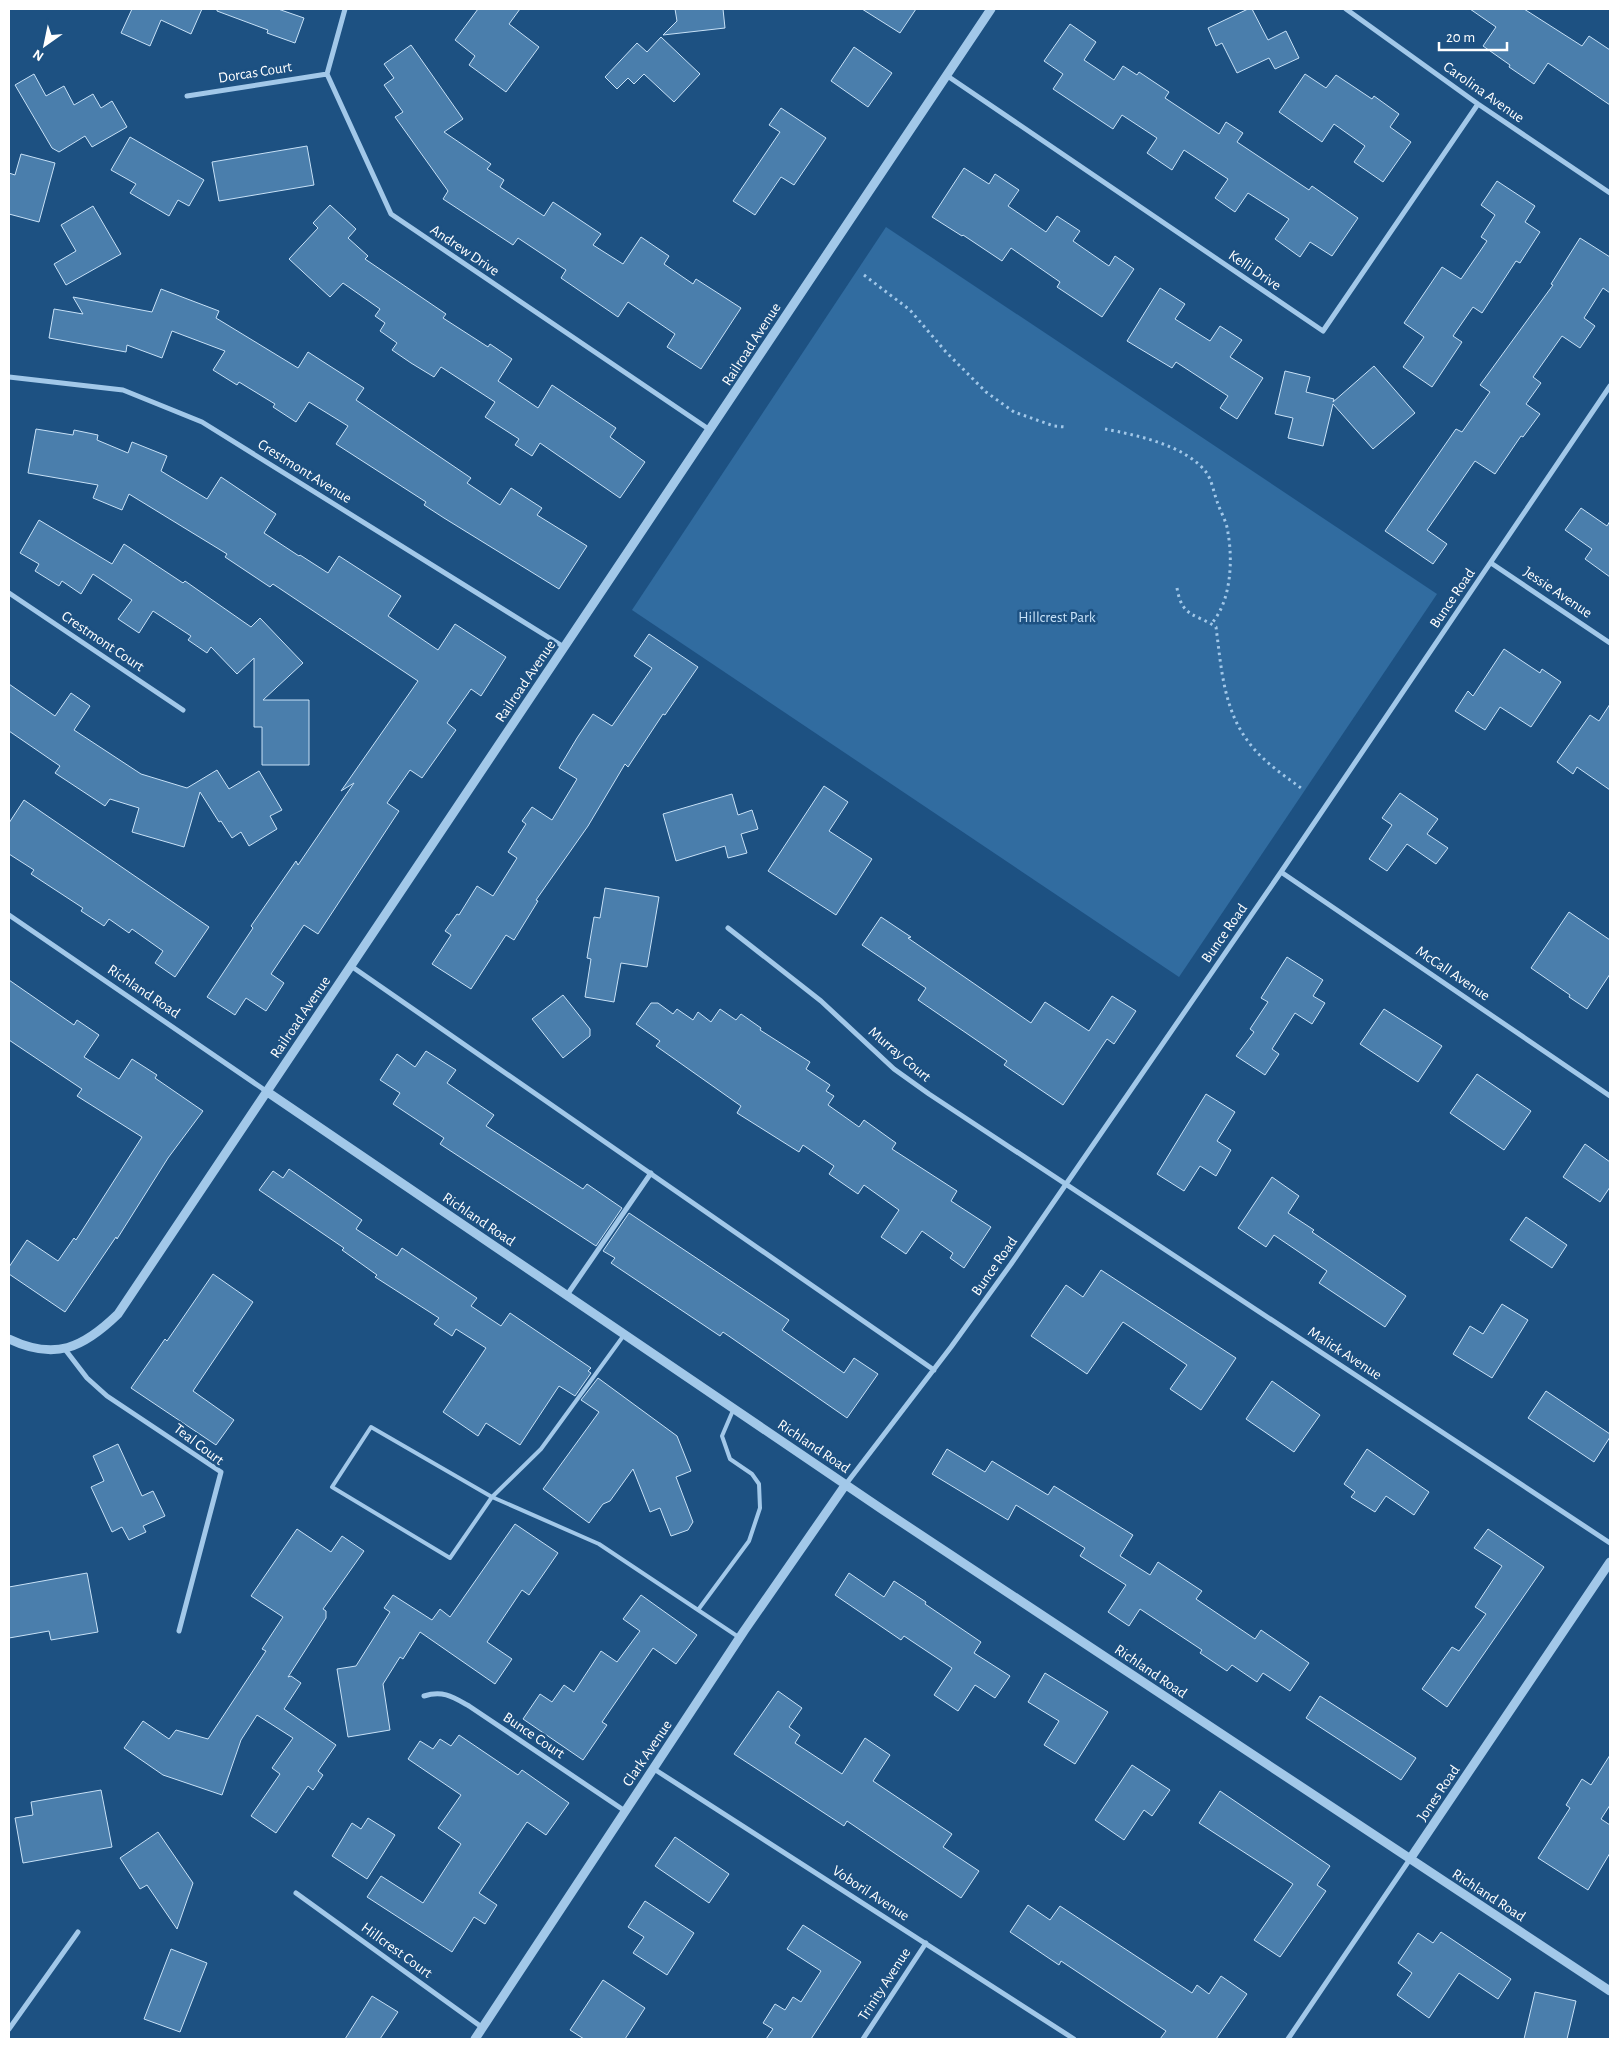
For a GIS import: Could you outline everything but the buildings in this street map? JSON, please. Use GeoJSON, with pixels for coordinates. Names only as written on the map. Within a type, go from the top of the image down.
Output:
{"type":"FeatureCollection","features":[{"type":"Feature","properties":{"kind":"street"},"geometry":{"type":"LineString","coordinates":[[327,74],[345,9]]}},
{"type":"Feature","properties":{"kind":"street","name":"Railroad Avenue"},"geometry":{"type":"LineString","coordinates":[[9,1339],[31,1349],[48,1351],[64,1348],[76,1345],[100,1331],[118,1314],[710,430],[945,75],[991,9]]}},
{"type":"Feature","properties":{"kind":"street","name":"Carolina Avenue"},"geometry":{"type":"LineString","coordinates":[[1346,9],[1478,104],[1610,193]]}},
{"type":"Feature","properties":{"kind":"street","name":"Dorcas Court"},"geometry":{"type":"LineString","coordinates":[[187,96],[327,74]]}},
{"type":"Feature","properties":{"kind":"street","name":"Andrew Drive"},"geometry":{"type":"LineString","coordinates":[[327,74],[391,214],[710,430]]}},
{"type":"Feature","properties":{"kind":"street","name":"Kelli Drive"},"geometry":{"type":"LineString","coordinates":[[945,75],[1323,331],[1478,104]]}},
{"type":"Feature","properties":{"kind":"street","name":"Crestmont Avenue"},"geometry":{"type":"LineString","coordinates":[[9,377],[123,390],[202,422],[564,648]]}},
{"type":"Feature","properties":{"kind":"street","name":"Bunce Road"},"geometry":{"type":"LineString","coordinates":[[846,1484],[934,1370],[1006,1272],[1281,872],[1610,386]]}},
{"type":"Feature","properties":{"kind":"street","name":"Jessie Avenue"},"geometry":{"type":"LineString","coordinates":[[1491,563],[1610,643]]}},
{"type":"Feature","properties":{"kind":"street","name":"Crestmont Court"},"geometry":{"type":"LineString","coordinates":[[9,593],[183,710]]}},
{"type":"Feature","properties":{"kind":"street","name":"McCall Avenue"},"geometry":{"type":"LineString","coordinates":[[1281,872],[1610,1096]]}},
{"type":"Feature","properties":{"kind":"street","name":"Richland Road"},"geometry":{"type":"LineString","coordinates":[[9,915],[846,1484],[1610,1991]]}},
{"type":"Feature","properties":{"kind":"street","name":"Murray Court"},"geometry":{"type":"LineString","coordinates":[[728,928],[821,1001],[894,1069],[1067,1184]]}},
{"type":"Feature","properties":{"kind":"street"},"geometry":{"type":"LineString","coordinates":[[351,966],[934,1370]]}},
{"type":"Feature","properties":{"kind":"street"},"geometry":{"type":"LineString","coordinates":[[566,1294],[651,1173]]}},
{"type":"Feature","properties":{"kind":"street","name":"Malick Avenue"},"geometry":{"type":"LineString","coordinates":[[1067,1184],[1610,1543]]}},
{"type":"Feature","properties":{"kind":"street","name":"Teal Court"},"geometry":{"type":"LineString","coordinates":[[64,1348],[87,1378],[108,1396],[221,1472],[179,1631]]}},
{"type":"Feature","properties":{"kind":"street","name":"Clark Avenue"},"geometry":{"type":"LineString","coordinates":[[475,2039],[740,1638],[846,1484]]}},
{"type":"Feature","properties":{"kind":"street","name":"Jones Road"},"geometry":{"type":"LineString","coordinates":[[1288,2039],[1610,1562]]}},
{"type":"Feature","properties":{"kind":"street","name":"Bunce Court"},"geometry":{"type":"LineString","coordinates":[[424,1696],[436,1692],[452,1696],[625,1811]]}},
{"type":"Feature","properties":{"kind":"street","name":"Voboril Avenue"},"geometry":{"type":"LineString","coordinates":[[654,1769],[1074,2039]]}},
{"type":"Feature","properties":{"kind":"street","name":"Hillcrest Court"},"geometry":{"type":"LineString","coordinates":[[296,1893],[483,2028]]}},
{"type":"Feature","properties":{"kind":"street"},"geometry":{"type":"LineString","coordinates":[[9,2029],[78,1932]]}},
{"type":"Feature","properties":{"kind":"street","name":"Trinity Avenue"},"geometry":{"type":"LineString","coordinates":[[863,2039],[926,1943]]}},
{"type":"Feature","properties":{"kind":"lane"},"geometry":{"type":"LineString","coordinates":[[624,1334],[541,1449],[492,1497],[450,1558],[332,1487],[371,1427],[492,1497],[599,1544],[740,1638]]}},
{"type":"Feature","properties":{"kind":"lane"},"geometry":{"type":"LineString","coordinates":[[698,1610],[749,1541],[760,1508],[759,1484],[752,1474],[730,1459],[722,1436],[734,1408]]}},
{"type":"Feature","properties":{"kind":"path"},"geometry":{"type":"LineString","coordinates":[[864,274],[910,310],[946,352],[986,392],[1014,412],[1054,426],[1065,427]]}},
{"type":"Feature","properties":{"kind":"path"},"geometry":{"type":"LineString","coordinates":[[1105,429],[1158,441],[1189,458],[1206,472],[1228,533],[1230,557],[1230,574],[1226,596],[1218,616],[1211,624]]}},
{"type":"Feature","properties":{"kind":"path"},"geometry":{"type":"LineString","coordinates":[[1177,588],[1181,604],[1189,614],[1196,618],[1205,619],[1216,627],[1221,674],[1236,723],[1247,741],[1261,757],[1301,788]]}},
{"type":"Feature","properties":{"kind":"green space","name":"Hillcrest Park"},"geometry":{"type":"Polygon","coordinates":[[[886,227],[1437,594],[1179,977],[632,610],[886,227]]]}}]}
